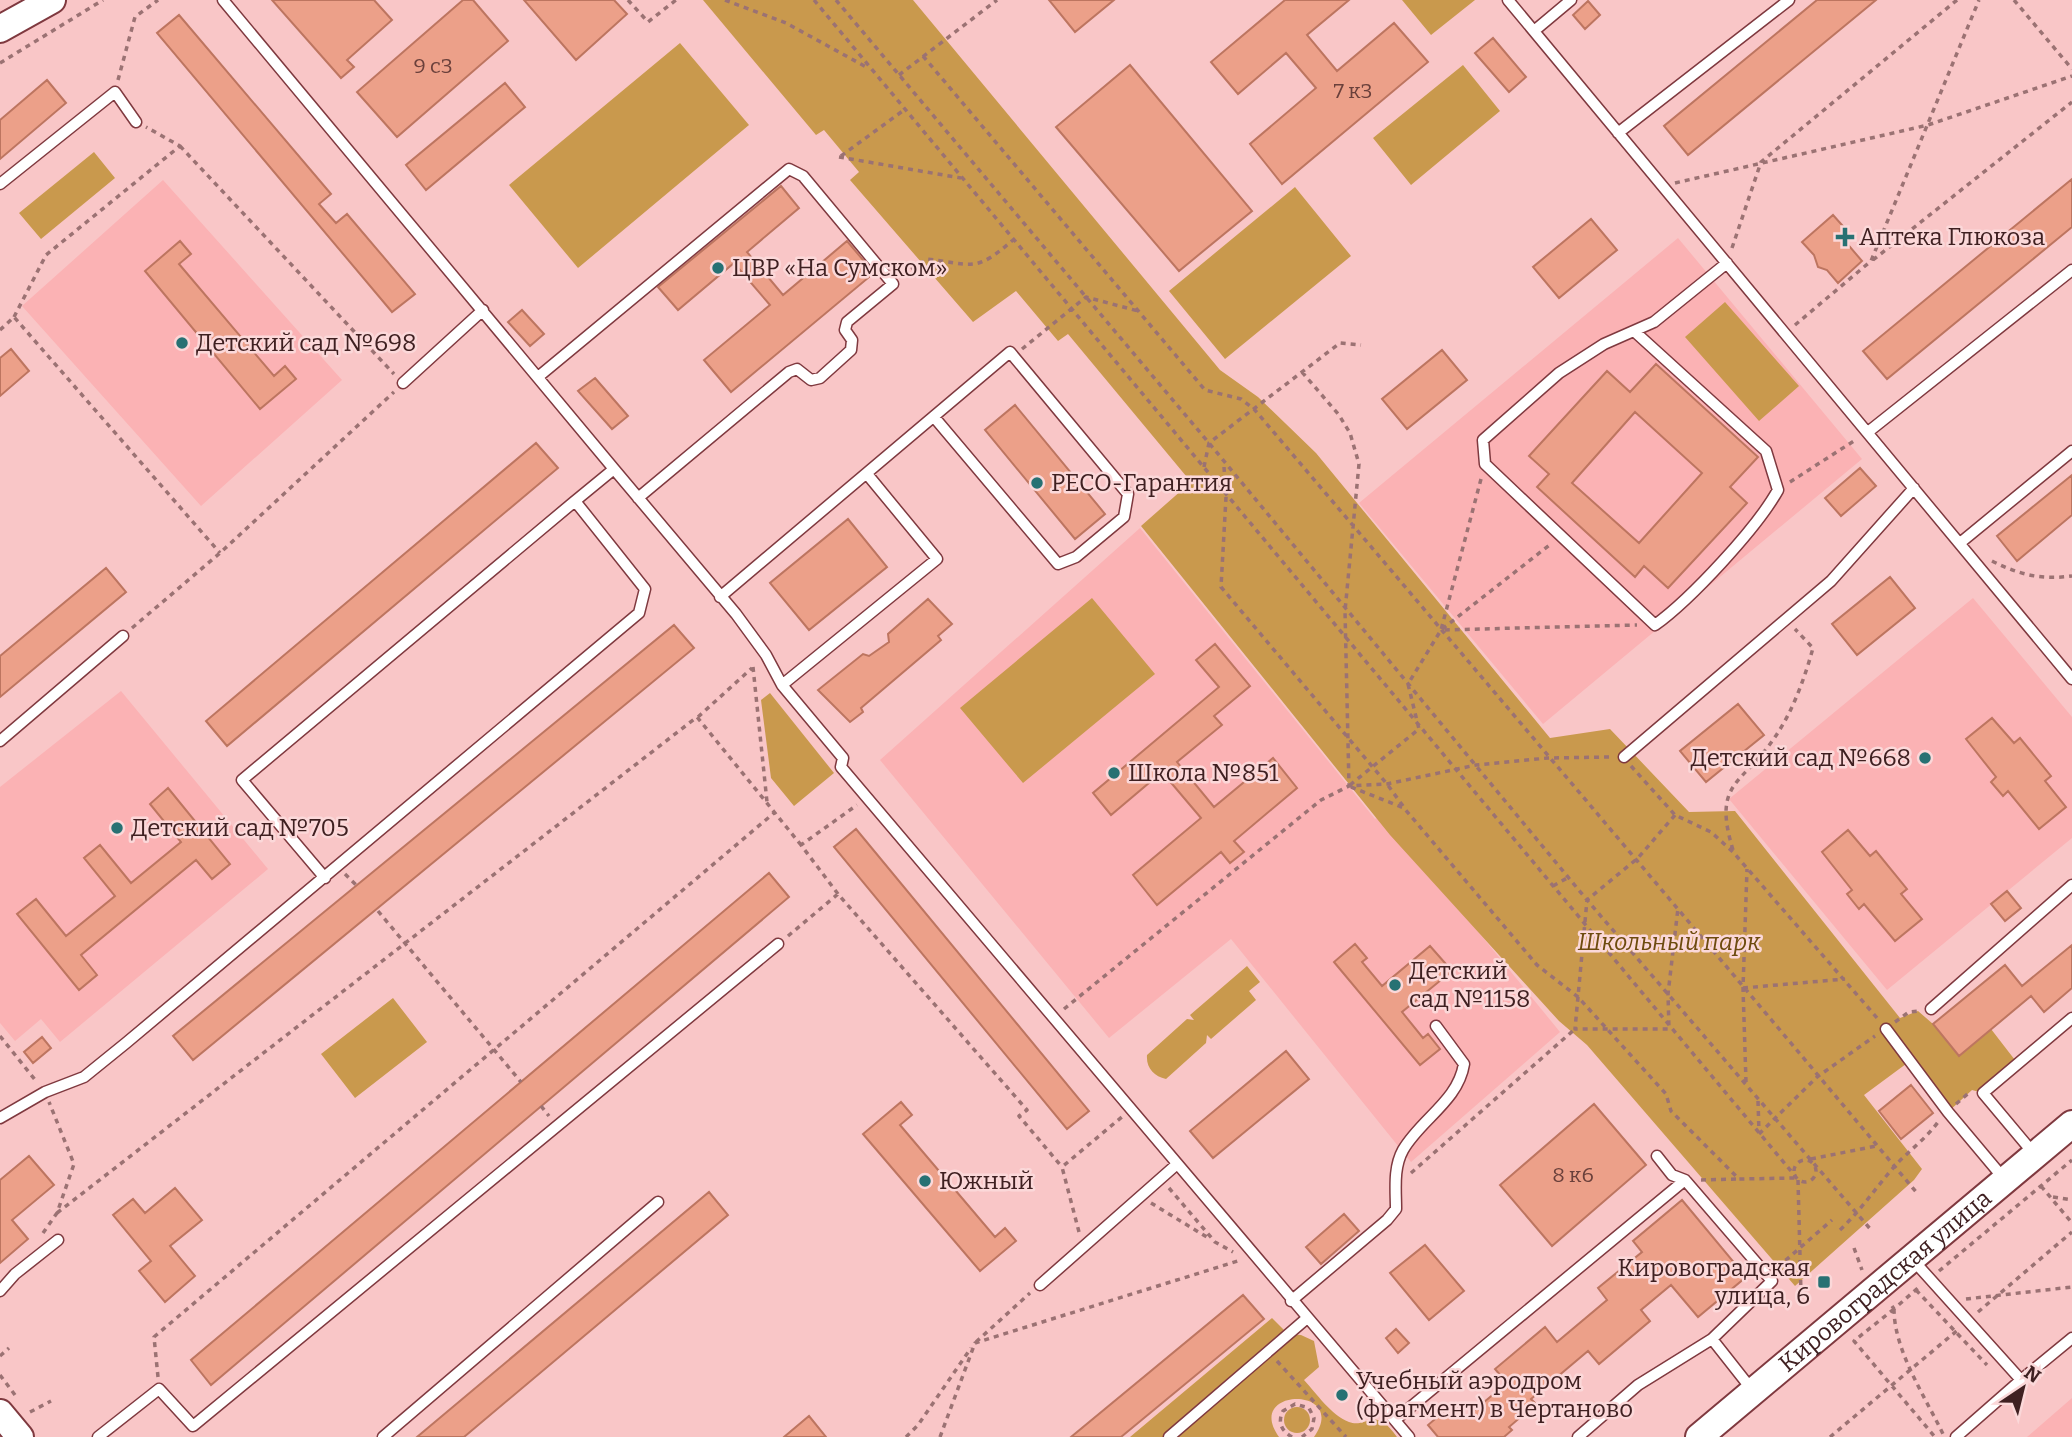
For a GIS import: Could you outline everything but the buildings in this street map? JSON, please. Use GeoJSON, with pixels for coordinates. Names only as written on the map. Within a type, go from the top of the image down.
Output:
{"type":"FeatureCollection","features":[{"type":"Feature","properties":{"kind":"street"},"geometry":{"type":"LineString","coordinates":[[0,29],[52,0]]}},
{"type":"Feature","properties":{"kind":"street","name":"Кировоградская улица"},"geometry":{"type":"LineString","coordinates":[[1699,1437],[1754,1392],[1921,1270],[2005,1180],[2072,1124]]}},
{"type":"Feature","properties":{"kind":"street"},"geometry":{"type":"LineString","coordinates":[[0,1413],[20,1437]]}},
{"type":"Feature","properties":{"kind":"lane"},"geometry":{"type":"LineString","coordinates":[[223,0],[720,597],[766,655],[782,685],[843,758],[841,767],[867,799],[1175,1165],[1409,1437]]}},
{"type":"Feature","properties":{"kind":"lane"},"geometry":{"type":"LineString","coordinates":[[1508,0],[2072,678]]}},
{"type":"Feature","properties":{"kind":"lane"},"geometry":{"type":"LineString","coordinates":[[1534,31],[1571,0]]}},
{"type":"Feature","properties":{"kind":"lane"},"geometry":{"type":"LineString","coordinates":[[1618,133],[1789,0]]}},
{"type":"Feature","properties":{"kind":"lane"},"geometry":{"type":"LineString","coordinates":[[0,184],[115,92],[136,122]]}},
{"type":"Feature","properties":{"kind":"lane"},"geometry":{"type":"LineString","coordinates":[[538,377],[789,169],[803,176],[893,284],[847,322],[845,330],[852,340],[851,350],[820,378],[811,380],[797,369],[789,372],[638,498]]}},
{"type":"Feature","properties":{"kind":"lane"},"geometry":{"type":"LineString","coordinates":[[1634,331],[1766,451],[1779,490],[1768,509],[1672,612],[1655,625],[1485,464],[1483,440],[1559,373],[1604,344],[1654,322],[1727,263]]}},
{"type":"Feature","properties":{"kind":"lane"},"geometry":{"type":"LineString","coordinates":[[1868,432],[2072,270]]}},
{"type":"Feature","properties":{"kind":"lane"},"geometry":{"type":"LineString","coordinates":[[403,383],[483,310]]}},
{"type":"Feature","properties":{"kind":"lane"},"geometry":{"type":"LineString","coordinates":[[720,597],[867,474],[934,416],[1010,352],[1128,494],[1124,517],[1076,557],[1058,564],[934,416]]}},
{"type":"Feature","properties":{"kind":"lane"},"geometry":{"type":"LineString","coordinates":[[1960,543],[2072,451]]}},
{"type":"Feature","properties":{"kind":"lane"},"geometry":{"type":"LineString","coordinates":[[325,878],[242,780],[614,469]]}},
{"type":"Feature","properties":{"kind":"lane"},"geometry":{"type":"LineString","coordinates":[[782,685],[937,559],[867,474]]}},
{"type":"Feature","properties":{"kind":"lane"},"geometry":{"type":"LineString","coordinates":[[1623,757],[1831,580],[1914,488]]}},
{"type":"Feature","properties":{"kind":"lane"},"geometry":{"type":"LineString","coordinates":[[0,1118],[45,1092],[83,1077],[325,878],[639,613],[645,589],[575,501]]}},
{"type":"Feature","properties":{"kind":"lane"},"geometry":{"type":"LineString","coordinates":[[0,741],[123,636]]}},
{"type":"Feature","properties":{"kind":"lane"},"geometry":{"type":"LineString","coordinates":[[1931,1009],[2072,885]]}},
{"type":"Feature","properties":{"kind":"lane"},"geometry":{"type":"LineString","coordinates":[[98,1437],[159,1389],[193,1426],[778,944]]}},
{"type":"Feature","properties":{"kind":"lane"},"geometry":{"type":"LineString","coordinates":[[2036,1155],[1983,1093],[2072,1018]]}},
{"type":"Feature","properties":{"kind":"lane"},"geometry":{"type":"LineString","coordinates":[[1292,1301],[1387,1220],[1396,1209],[1395,1175],[1402,1151],[1461,1082],[1464,1064],[1436,1027]]}},
{"type":"Feature","properties":{"kind":"lane"},"geometry":{"type":"LineString","coordinates":[[1886,1028],[1948,1112],[2005,1180]]}},
{"type":"Feature","properties":{"kind":"lane"},"geometry":{"type":"LineString","coordinates":[[1578,1437],[1638,1385],[1712,1339],[1772,1281],[1685,1180],[1672,1175],[1657,1156]]}},
{"type":"Feature","properties":{"kind":"lane"},"geometry":{"type":"LineString","coordinates":[[1040,1285],[1175,1165]]}},
{"type":"Feature","properties":{"kind":"lane"},"geometry":{"type":"LineString","coordinates":[[1395,1420],[1685,1180]]}},
{"type":"Feature","properties":{"kind":"lane"},"geometry":{"type":"LineString","coordinates":[[383,1437],[658,1202]]}},
{"type":"Feature","properties":{"kind":"lane"},"geometry":{"type":"LineString","coordinates":[[0,1291],[15,1274],[58,1240]]}},
{"type":"Feature","properties":{"kind":"lane"},"geometry":{"type":"LineString","coordinates":[[1921,1270],[2021,1380]]}},
{"type":"Feature","properties":{"kind":"lane"},"geometry":{"type":"LineString","coordinates":[[1169,1437],[1306,1319]]}},
{"type":"Feature","properties":{"kind":"lane"},"geometry":{"type":"LineString","coordinates":[[1956,1437],[2072,1338]]}},
{"type":"Feature","properties":{"kind":"lane"},"geometry":{"type":"LineString","coordinates":[[1712,1339],[1754,1392]]}},
{"type":"Feature","properties":{"kind":"path"},"geometry":{"type":"LineString","coordinates":[[0,63],[103,0]]}},
{"type":"Feature","properties":{"kind":"path"},"geometry":{"type":"LineString","coordinates":[[115,92],[135,17],[158,0]]}},
{"type":"Feature","properties":{"kind":"path"},"geometry":{"type":"LineString","coordinates":[[628,0],[648,22],[676,0]]}},
{"type":"Feature","properties":{"kind":"path"},"geometry":{"type":"LineString","coordinates":[[725,0],[786,23],[872,70]]}},
{"type":"Feature","properties":{"kind":"path"},"geometry":{"type":"LineString","coordinates":[[814,0],[1669,1029],[1797,1179]]}},
{"type":"Feature","properties":{"kind":"path"},"geometry":{"type":"LineString","coordinates":[[836,0],[1209,443],[1224,465],[1587,901],[1872,1231]]}},
{"type":"Feature","properties":{"kind":"path"},"geometry":{"type":"LineString","coordinates":[[899,75],[997,0]]}},
{"type":"Feature","properties":{"kind":"path"},"geometry":{"type":"LineString","coordinates":[[1727,263],[1761,162],[1957,0]]}},
{"type":"Feature","properties":{"kind":"path"},"geometry":{"type":"LineString","coordinates":[[1871,261],[1979,0]]}},
{"type":"Feature","properties":{"kind":"path"},"geometry":{"type":"LineString","coordinates":[[2014,0],[2072,69]]}},
{"type":"Feature","properties":{"kind":"path"},"geometry":{"type":"LineString","coordinates":[[923,56],[1205,390],[1241,398],[1254,409],[1548,758],[1638,858],[1817,1077],[1917,1193]]}},
{"type":"Feature","properties":{"kind":"path"},"geometry":{"type":"LineString","coordinates":[[1662,186],[1928,125],[2072,76]]}},
{"type":"Feature","properties":{"kind":"path"},"geometry":{"type":"LineString","coordinates":[[1785,333],[1871,261],[2072,102]]}},
{"type":"Feature","properties":{"kind":"path"},"geometry":{"type":"LineString","coordinates":[[904,110],[839,157],[961,178]]}},
{"type":"Feature","properties":{"kind":"path"},"geometry":{"type":"LineString","coordinates":[[123,636],[220,553],[403,383],[180,146],[136,122]]}},
{"type":"Feature","properties":{"kind":"path"},"geometry":{"type":"LineString","coordinates":[[0,330],[14,317],[46,255],[180,146]]}},
{"type":"Feature","properties":{"kind":"path"},"geometry":{"type":"LineString","coordinates":[[893,284],[927,259],[971,266],[985,262],[1013,240]]}},
{"type":"Feature","properties":{"kind":"path"},"geometry":{"type":"LineString","coordinates":[[1086,297],[1139,311]]}},
{"type":"Feature","properties":{"kind":"path"},"geometry":{"type":"LineString","coordinates":[[1010,352],[1026,348],[1086,297]]}},
{"type":"Feature","properties":{"kind":"path"},"geometry":{"type":"LineString","coordinates":[[14,317],[220,553]]}},
{"type":"Feature","properties":{"kind":"path"},"geometry":{"type":"LineString","coordinates":[[1204,467],[1209,443],[1340,343],[1361,345]]}},
{"type":"Feature","properties":{"kind":"path"},"geometry":{"type":"LineString","coordinates":[[1302,372],[1339,415],[1353,440],[1360,475],[1345,611],[1349,786]]}},
{"type":"Feature","properties":{"kind":"path"},"geometry":{"type":"LineString","coordinates":[[1779,490],[1868,432]]}},
{"type":"Feature","properties":{"kind":"path"},"geometry":{"type":"LineString","coordinates":[[1419,729],[1408,684],[1441,630],[1485,464]]}},
{"type":"Feature","properties":{"kind":"path"},"geometry":{"type":"LineString","coordinates":[[1224,465],[1226,496],[1221,587],[1537,965],[1578,998],[1609,1030],[1666,1094],[1671,1111],[1740,1179]]}},
{"type":"Feature","properties":{"kind":"path"},"geometry":{"type":"LineString","coordinates":[[1441,630],[1562,535]]}},
{"type":"Feature","properties":{"kind":"path"},"geometry":{"type":"LineString","coordinates":[[1991,560],[2029,576],[2047,579],[2071,576]]}},
{"type":"Feature","properties":{"kind":"path"},"geometry":{"type":"LineString","coordinates":[[1733,852],[1724,808],[1737,782],[1775,737],[1806,672],[1814,648],[1784,620]]}},
{"type":"Feature","properties":{"kind":"path"},"geometry":{"type":"LineString","coordinates":[[1441,630],[1655,625]]}},
{"type":"Feature","properties":{"kind":"path"},"geometry":{"type":"LineString","coordinates":[[57,1213],[697,717],[766,655]]}},
{"type":"Feature","properties":{"kind":"path"},"geometry":{"type":"LineString","coordinates":[[753,667],[767,804]]}},
{"type":"Feature","properties":{"kind":"path"},"geometry":{"type":"LineString","coordinates":[[697,717],[838,894],[1027,1110],[1018,1116],[1062,1167],[1083,1247]]}},
{"type":"Feature","properties":{"kind":"path"},"geometry":{"type":"LineString","coordinates":[[1053,1019],[1321,800],[1349,786],[1419,729]]}},
{"type":"Feature","properties":{"kind":"path"},"geometry":{"type":"LineString","coordinates":[[1349,786],[1387,784],[1476,765],[1548,758],[1623,757],[1675,815],[1711,832],[1733,852],[1886,1028]]}},
{"type":"Feature","properties":{"kind":"path"},"geometry":{"type":"LineString","coordinates":[[1349,786],[1404,808]]}},
{"type":"Feature","properties":{"kind":"path"},"geometry":{"type":"LineString","coordinates":[[801,845],[867,799]]}},
{"type":"Feature","properties":{"kind":"path"},"geometry":{"type":"LineString","coordinates":[[159,1389],[155,1337],[774,813]]}},
{"type":"Feature","properties":{"kind":"path"},"geometry":{"type":"LineString","coordinates":[[1575,1029],[1587,901],[1638,858],[1675,815]]}},
{"type":"Feature","properties":{"kind":"path"},"geometry":{"type":"LineString","coordinates":[[1746,1084],[1743,988],[1747,867]]}},
{"type":"Feature","properties":{"kind":"path"},"geometry":{"type":"LineString","coordinates":[[1552,887],[1569,877]]}},
{"type":"Feature","properties":{"kind":"path"},"geometry":{"type":"LineString","coordinates":[[778,944],[838,894]]}},
{"type":"Feature","properties":{"kind":"path"},"geometry":{"type":"LineString","coordinates":[[1669,1029],[1668,994],[1678,907]]}},
{"type":"Feature","properties":{"kind":"path"},"geometry":{"type":"LineString","coordinates":[[377,911],[521,1082]]}},
{"type":"Feature","properties":{"kind":"path"},"geometry":{"type":"LineString","coordinates":[[1743,988],[1845,979]]}},
{"type":"Feature","properties":{"kind":"path"},"geometry":{"type":"LineString","coordinates":[[1759,1134],[1817,1077],[1909,1013],[1931,1009]]}},
{"type":"Feature","properties":{"kind":"path"},"geometry":{"type":"LineString","coordinates":[[1396,1185],[1575,1029],[1669,1029]]}},
{"type":"Feature","properties":{"kind":"path"},"geometry":{"type":"LineString","coordinates":[[0,1036],[45,1092],[74,1164],[57,1213],[36,1244]]}},
{"type":"Feature","properties":{"kind":"path"},"geometry":{"type":"LineString","coordinates":[[1840,1230],[1857,1214],[1894,1167],[1927,1137],[1948,1112],[1972,1090],[1983,1093]]}},
{"type":"Feature","properties":{"kind":"path"},"geometry":{"type":"LineString","coordinates":[[1758,1100],[1759,1134]]}},
{"type":"Feature","properties":{"kind":"path"},"geometry":{"type":"LineString","coordinates":[[1062,1167],[1130,1110]]}},
{"type":"Feature","properties":{"kind":"path"},"geometry":{"type":"LineString","coordinates":[[1801,1293],[1797,1179],[1793,1170],[1796,1163],[1803,1159],[1812,1161],[1876,1146]]}},
{"type":"Feature","properties":{"kind":"path"},"geometry":{"type":"LineString","coordinates":[[1935,1437],[1854,1341],[1916,1290],[1921,1270],[2041,1186],[2072,1160]]}},
{"type":"Feature","properties":{"kind":"path"},"geometry":{"type":"LineString","coordinates":[[1685,1180],[1809,1181],[1814,1177],[1812,1161]]}},
{"type":"Feature","properties":{"kind":"path"},"geometry":{"type":"LineString","coordinates":[[2041,1186],[2072,1223]]}},
{"type":"Feature","properties":{"kind":"path"},"geometry":{"type":"LineString","coordinates":[[1140,1197],[1215,1241]]}},
{"type":"Feature","properties":{"kind":"path"},"geometry":{"type":"LineString","coordinates":[[2050,1197],[2072,1200]]}},
{"type":"Feature","properties":{"kind":"path"},"geometry":{"type":"LineString","coordinates":[[1768,1276],[1832,1220]]}},
{"type":"Feature","properties":{"kind":"path"},"geometry":{"type":"LineString","coordinates":[[1830,1437],[2072,1232]]}},
{"type":"Feature","properties":{"kind":"path"},"geometry":{"type":"LineString","coordinates":[[1854,1248],[1862,1270]]}},
{"type":"Feature","properties":{"kind":"path"},"geometry":{"type":"LineString","coordinates":[[975,1343],[1253,1256]]}},
{"type":"Feature","properties":{"kind":"path"},"geometry":{"type":"LineString","coordinates":[[906,1437],[918,1425],[975,1343],[1040,1285]]}},
{"type":"Feature","properties":{"kind":"path"},"geometry":{"type":"LineString","coordinates":[[1950,1301],[2072,1287]]}},
{"type":"Feature","properties":{"kind":"path"},"geometry":{"type":"LineString","coordinates":[[1916,1290],[2010,1390]]}},
{"type":"Feature","properties":{"kind":"path"},"geometry":{"type":"LineString","coordinates":[[1893,1307],[1894,1324],[1911,1369],[1944,1437]]}},
{"type":"Feature","properties":{"kind":"path"},"geometry":{"type":"LineString","coordinates":[[940,1437],[975,1343]]}},
{"type":"Feature","properties":{"kind":"path"},"geometry":{"type":"LineString","coordinates":[[0,1356],[9,1348]]}},
{"type":"Feature","properties":{"kind":"path"},"geometry":{"type":"LineString","coordinates":[[1269,1351],[1346,1437]]}},
{"type":"Feature","properties":{"kind":"path"},"geometry":{"type":"LineString","coordinates":[[0,1376],[32,1414],[51,1401]]}},
{"type":"Feature","properties":{"kind":"path"},"geometry":{"type":"LineString","coordinates":[[1292,1437],[1285,1435],[1281,1426],[1283,1411],[1295,1404],[1309,1408],[1322,1399]]}},
{"type":"Feature","properties":{"kind":"path"},"geometry":{"type":"LineString","coordinates":[[1302,1437],[1314,1424],[1309,1408]]}},
{"type":"Feature","properties":{"kind":"shaded area","name":"Детский сад №698"},"geometry":{"type":"Polygon","coordinates":[[[163,180],[342,380],[201,506],[22,306],[163,180]]]}},
{"type":"Feature","properties":{"kind":"shaded area"},"geometry":{"type":"Polygon","coordinates":[[[1678,238],[1862,459],[1543,724],[1359,503],[1678,238]]]}},
{"type":"Feature","properties":{"kind":"shaded area","name":"Школа №851"},"geometry":{"type":"Polygon","coordinates":[[[1140,528],[1375,819],[1382,814],[1560,1032],[1411,1162],[1231,939],[1109,1038],[880,760],[1140,528]]]}},
{"type":"Feature","properties":{"kind":"shaded area","name":"Детский сад №668"},"geometry":{"type":"Polygon","coordinates":[[[1973,598],[2072,717],[2072,838],[1887,990],[1729,799],[1973,598]]]}},
{"type":"Feature","properties":{"kind":"shaded area","name":"Детский сад №705"},"geometry":{"type":"Polygon","coordinates":[[[121,691],[268,869],[60,1042],[41,1019],[15,1041],[0,1023],[0,787],[121,691]]]}},
{"type":"Feature","properties":{"kind":"shaded area"},"geometry":{"type":"Polygon","coordinates":[[[2072,1398],[2072,1437],[2027,1437],[2072,1398]]]}},
{"type":"Feature","properties":{"kind":"green space","name":"Школьный парк"},"geometry":{"type":"Polygon","coordinates":[[[703,0],[913,0],[1220,370],[1258,397],[1316,453],[1550,738],[1610,729],[1689,812],[1735,811],[1900,1018],[1918,1011],[1933,1024],[1991,1029],[2018,1064],[1983,1093],[1972,1090],[1948,1112],[1910,1061],[1864,1095],[1922,1169],[1914,1180],[1795,1286],[1587,1045],[1559,1021],[1390,835],[1141,526],[1191,482],[1068,334],[1058,341],[1016,291],[973,322],[850,180],[859,172],[824,130],[816,135],[703,0]]]}},
{"type":"Feature","properties":{"kind":"green space"},"geometry":{"type":"Polygon","coordinates":[[[1402,0],[1475,0],[1431,35],[1402,0]]]}},
{"type":"Feature","properties":{"kind":"green space"},"geometry":{"type":"Polygon","coordinates":[[[680,43],[749,125],[578,268],[509,185],[680,43]]]}},
{"type":"Feature","properties":{"kind":"green space"},"geometry":{"type":"Polygon","coordinates":[[[1463,65],[1500,111],[1411,185],[1373,138],[1463,65]]]}},
{"type":"Feature","properties":{"kind":"green space"},"geometry":{"type":"Polygon","coordinates":[[[94,152],[115,178],[41,239],[19,213],[94,152]]]}},
{"type":"Feature","properties":{"kind":"green space"},"geometry":{"type":"Polygon","coordinates":[[[1295,187],[1351,256],[1225,359],[1169,291],[1295,187]]]}},
{"type":"Feature","properties":{"kind":"green space"},"geometry":{"type":"Polygon","coordinates":[[[1725,302],[1799,386],[1759,421],[1685,337],[1725,302]]]}},
{"type":"Feature","properties":{"kind":"green space"},"geometry":{"type":"Polygon","coordinates":[[[1092,598],[1155,674],[1023,783],[960,708],[1092,598]]]}},
{"type":"Feature","properties":{"kind":"green space"},"geometry":{"type":"Polygon","coordinates":[[[770,693],[834,773],[794,806],[771,778],[761,700],[770,693]]]}},
{"type":"Feature","properties":{"kind":"green space"},"geometry":{"type":"Polygon","coordinates":[[[1247,966],[1260,982],[1249,991],[1256,1000],[1211,1039],[1207,1035],[1206,1043],[1166,1079],[1154,1074],[1149,1068],[1147,1055],[1187,1019],[1194,1020],[1190,1015],[1247,966]]]}},
{"type":"Feature","properties":{"kind":"green space"},"geometry":{"type":"Polygon","coordinates":[[[393,998],[427,1042],[355,1098],[321,1054],[393,998]]]}},
{"type":"Feature","properties":{"kind":"green space"},"geometry":{"type":"Polygon","coordinates":[[[1272,1318],[1288,1334],[1301,1335],[1314,1341],[1319,1367],[1304,1380],[1330,1409],[1349,1422],[1382,1422],[1397,1437],[1314,1437],[1321,1420],[1319,1408],[1309,1401],[1296,1399],[1284,1402],[1274,1409],[1272,1421],[1279,1437],[1130,1437],[1272,1318]]]}},
{"type":"Feature","properties":{"kind":"green space"},"geometry":{"type":"Polygon","coordinates":[[[1297,1407],[1306,1411],[1310,1420],[1306,1429],[1297,1433],[1288,1429],[1284,1420],[1288,1411],[1297,1407]]]}},
{"type":"Feature","properties":{"kind":"place","name":"Аптека Глюкоза"},"geometry":{"type":"Point","coordinates":[1845,237]}},
{"type":"Feature","properties":{"kind":"place","name":"ЦВР «На Сумском»"},"geometry":{"type":"Point","coordinates":[718,268]}},
{"type":"Feature","properties":{"kind":"place","name":"Детский сад №698"},"geometry":{"type":"Point","coordinates":[182,343]}},
{"type":"Feature","properties":{"kind":"place","name":"РЕСО-Гарантия"},"geometry":{"type":"Point","coordinates":[1037,483]}},
{"type":"Feature","properties":{"kind":"place","name":"Детский сад №668"},"geometry":{"type":"Point","coordinates":[1925,758]}},
{"type":"Feature","properties":{"kind":"place","name":"Школа №851"},"geometry":{"type":"Point","coordinates":[1114,773]}},
{"type":"Feature","properties":{"kind":"place","name":"Детский сад №705"},"geometry":{"type":"Point","coordinates":[117,828]}},
{"type":"Feature","properties":{"kind":"place","name":"Детский сад №1158"},"geometry":{"type":"Point","coordinates":[1395,985]}},
{"type":"Feature","properties":{"kind":"place","name":"Южный"},"geometry":{"type":"Point","coordinates":[925,1181]}},
{"type":"Feature","properties":{"kind":"place","name":"Кировоградская улица, 6"},"geometry":{"type":"Point","coordinates":[1824,1282]}},
{"type":"Feature","properties":{"kind":"place","name":"Учебный аэродром (фрагмент) в Чертаново"},"geometry":{"type":"Point","coordinates":[1342,1395]}}]}
